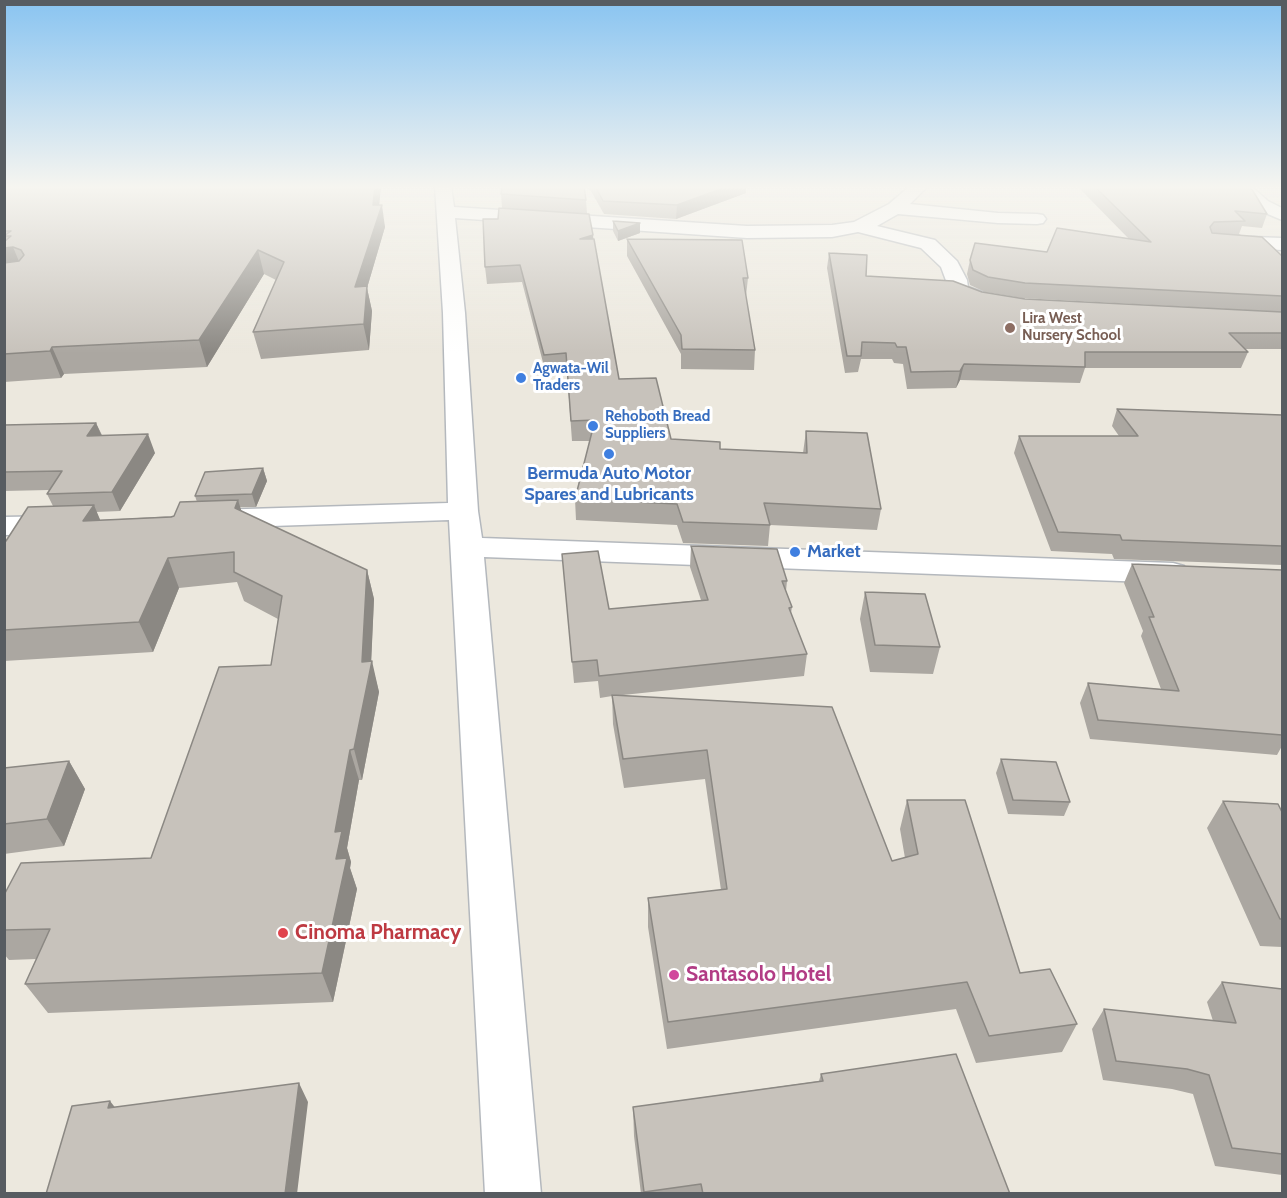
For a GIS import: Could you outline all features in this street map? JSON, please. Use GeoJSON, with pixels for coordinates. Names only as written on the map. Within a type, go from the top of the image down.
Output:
{"type":"FeatureCollection","features":[{"type":"Feature","properties":{"kind":"street"},"geometry":{"type":"LineString","coordinates":[[448,242],[454,313],[463,511],[468,547],[513,1194]]}},
{"type":"Feature","properties":{"kind":"street"},"geometry":{"type":"LineString","coordinates":[[919,242],[928,244],[950,265],[957,280],[958,290],[979,299],[1011,304]]}},
{"type":"Feature","properties":{"kind":"street"},"geometry":{"type":"LineString","coordinates":[[1216,242],[1282,244]]}},
{"type":"Feature","properties":{"kind":"street"},"geometry":{"type":"LineString","coordinates":[[181,520],[463,511]]}},
{"type":"Feature","properties":{"kind":"street"},"geometry":{"type":"LineString","coordinates":[[4,526],[87,524]]}},
{"type":"Feature","properties":{"kind":"street"},"geometry":{"type":"LineString","coordinates":[[468,547],[1200,574]]}},
{"type":"Feature","properties":{"kind":"building"},"geometry":{"type":"Polygon","coordinates":[[[4,242],[370,242],[355,287],[367,286],[364,324],[253,332],[284,262],[258,250],[199,340],[52,347],[50,351],[4,354],[4,263],[19,261],[24,255],[21,250],[13,247],[4,248],[4,242]]]}},
{"type":"Feature","properties":{"kind":"building"},"geometry":{"type":"Polygon","coordinates":[[[484,242],[595,242],[619,379],[656,378],[671,439],[720,442],[720,449],[807,453],[806,431],[867,433],[881,509],[764,503],[770,525],[683,522],[677,504],[575,499],[595,420],[571,421],[566,353],[544,355],[520,265],[485,267],[484,242]]]}},
{"type":"Feature","properties":{"kind":"building"},"geometry":{"type":"Polygon","coordinates":[[[629,242],[742,242],[748,278],[743,278],[755,350],[682,349],[681,335],[629,242]]]}},
{"type":"Feature","properties":{"kind":"building"},"geometry":{"type":"Polygon","coordinates":[[[1051,242],[1267,242],[1282,256],[1282,296],[1025,283],[988,277],[973,270],[970,260],[975,243],[1047,252],[1051,242]]]}},
{"type":"Feature","properties":{"kind":"building"},"geometry":{"type":"Polygon","coordinates":[[[829,253],[867,255],[866,276],[953,281],[982,292],[1025,299],[1282,312],[1282,333],[1229,333],[1248,352],[1085,352],[1085,367],[964,364],[960,371],[911,372],[906,347],[897,347],[895,343],[862,342],[861,356],[847,356],[829,253]]]}},
{"type":"Feature","properties":{"kind":"building"},"geometry":{"type":"Polygon","coordinates":[[[1117,409],[1282,415],[1282,546],[1122,540],[1120,535],[1058,532],[1019,436],[1138,436],[1117,409]]]}},
{"type":"Feature","properties":{"kind":"building"},"geometry":{"type":"Polygon","coordinates":[[[96,423],[87,436],[148,434],[112,492],[47,494],[62,471],[4,472],[4,425],[96,423]]]}},
{"type":"Feature","properties":{"kind":"building"},"geometry":{"type":"Polygon","coordinates":[[[263,468],[252,494],[195,496],[205,472],[263,468]]]}},
{"type":"Feature","properties":{"kind":"building"},"geometry":{"type":"Polygon","coordinates":[[[238,500],[235,508],[367,570],[362,662],[372,661],[354,749],[350,750],[335,832],[342,831],[336,859],[347,858],[322,973],[25,984],[50,929],[4,930],[4,895],[21,863],[151,858],[219,667],[271,665],[282,596],[234,572],[234,552],[168,558],[139,622],[4,630],[4,541],[28,507],[94,505],[83,521],[171,517],[174,516],[180,502],[238,500]]]}},
{"type":"Feature","properties":{"kind":"building"},"geometry":{"type":"Polygon","coordinates":[[[691,546],[777,549],[787,581],[782,581],[792,607],[789,608],[807,654],[599,676],[597,660],[572,662],[562,554],[598,551],[609,609],[708,600],[691,546]]]}},
{"type":"Feature","properties":{"kind":"building"},"geometry":{"type":"Polygon","coordinates":[[[1132,564],[1282,570],[1282,735],[1098,720],[1088,683],[1179,691],[1149,617],[1154,617],[1132,564]]]}},
{"type":"Feature","properties":{"kind":"building"},"geometry":{"type":"Polygon","coordinates":[[[865,592],[925,594],[940,647],[875,645],[865,592]]]}},
{"type":"Feature","properties":{"kind":"building"},"geometry":{"type":"Polygon","coordinates":[[[612,695],[832,707],[892,861],[918,854],[907,800],[965,800],[1020,973],[1050,969],[1077,1024],[989,1036],[967,982],[668,1022],[648,898],[727,889],[707,750],[623,759],[612,695]]]}},
{"type":"Feature","properties":{"kind":"building"},"geometry":{"type":"Polygon","coordinates":[[[1001,759],[1056,762],[1070,802],[1013,800],[1001,759]]]}},
{"type":"Feature","properties":{"kind":"building"},"geometry":{"type":"Polygon","coordinates":[[[69,761],[47,819],[4,824],[4,768],[69,761]]]}},
{"type":"Feature","properties":{"kind":"building"},"geometry":{"type":"Polygon","coordinates":[[[1223,801],[1278,804],[1282,812],[1282,919],[1280,919],[1223,801]]]}},
{"type":"Feature","properties":{"kind":"building"},"geometry":{"type":"Polygon","coordinates":[[[1222,982],[1282,989],[1282,1154],[1232,1148],[1209,1075],[1187,1069],[1116,1061],[1104,1009],[1236,1023],[1222,982]]]}},
{"type":"Feature","properties":{"kind":"building"},"geometry":{"type":"Polygon","coordinates":[[[956,1054],[1010,1194],[703,1194],[701,1184],[644,1192],[633,1107],[823,1081],[821,1074],[956,1054]]]}},
{"type":"Feature","properties":{"kind":"building"},"geometry":{"type":"Polygon","coordinates":[[[299,1083],[285,1194],[46,1194],[72,1106],[110,1101],[108,1108],[299,1083]]]}},
{"type":"Feature","properties":{"kind":"place","name":"Lira West Nursery School"},"geometry":{"type":"Point","coordinates":[1010,328]}},
{"type":"Feature","properties":{"kind":"place","name":"Agwata-Wil Traders"},"geometry":{"type":"Point","coordinates":[521,378]}},
{"type":"Feature","properties":{"kind":"place","name":"Rehoboth Bread Suppliers"},"geometry":{"type":"Point","coordinates":[593,426]}},
{"type":"Feature","properties":{"kind":"place","name":"Bermuda Auto Motor Spares and Lubricants"},"geometry":{"type":"Point","coordinates":[609,454]}},
{"type":"Feature","properties":{"kind":"place","name":"Market"},"geometry":{"type":"Point","coordinates":[795,552]}},
{"type":"Feature","properties":{"kind":"place","name":"Cinoma Pharmacy"},"geometry":{"type":"Point","coordinates":[283,933]}},
{"type":"Feature","properties":{"kind":"place","name":"Santasolo Hotel"},"geometry":{"type":"Point","coordinates":[674,975]}}]}
